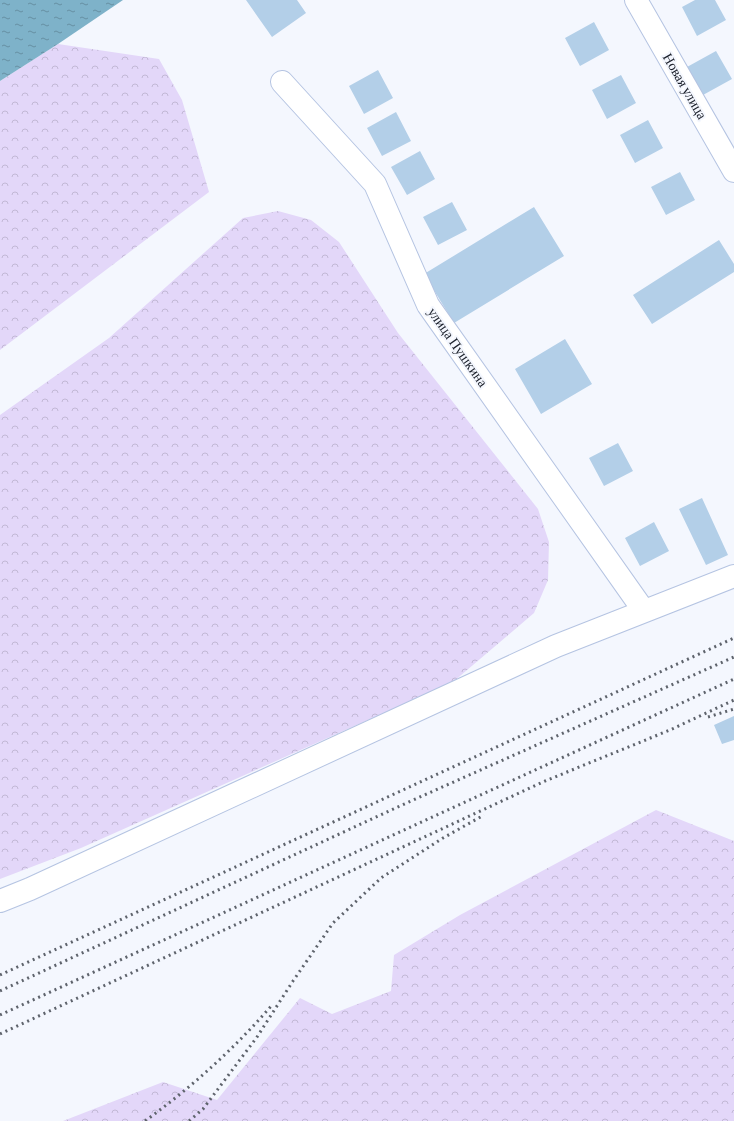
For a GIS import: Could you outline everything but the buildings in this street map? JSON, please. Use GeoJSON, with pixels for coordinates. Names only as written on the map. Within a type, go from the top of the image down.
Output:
{"type":"FeatureCollection","features":[{"type":"Feature","properties":{"kind":"street","name":"Новая улица"},"geometry":{"type":"LineString","coordinates":[[636,0],[734,171]]}},
{"type":"Feature","properties":{"kind":"street","name":"улица Пушкина"},"geometry":{"type":"LineString","coordinates":[[282,82],[375,184],[428,305],[644,611]]}},
{"type":"Feature","properties":{"kind":"street"},"geometry":{"type":"LineString","coordinates":[[0,901],[44,883],[556,646],[734,576]]}},
{"type":"Feature","properties":{"kind":"green space"},"geometry":{"type":"Polygon","coordinates":[[[58,44],[159,59],[182,100],[209,192],[0,350],[0,81],[58,44]]]}},
{"type":"Feature","properties":{"kind":"green space"},"geometry":{"type":"Polygon","coordinates":[[[278,211],[311,220],[339,242],[398,333],[538,509],[549,542],[548,580],[534,613],[453,682],[81,848],[0,879],[0,415],[109,338],[243,218],[278,211]]]}},
{"type":"Feature","properties":{"kind":"green space"},"geometry":{"type":"Polygon","coordinates":[[[656,810],[734,841],[734,1121],[63,1121],[163,1082],[217,1100],[300,998],[332,1014],[391,991],[394,955],[460,915],[656,810]]]}},
{"type":"Feature","properties":{"kind":"water"},"geometry":{"type":"Polygon","coordinates":[[[0,0],[123,0],[0,81],[0,0]]]}},
{"type":"Feature","properties":{"kind":"railway"},"geometry":{"type":"LineString","coordinates":[[0,975],[734,638]]}},
{"type":"Feature","properties":{"kind":"railway"},"geometry":{"type":"LineString","coordinates":[[0,991],[402,805],[734,657]]}},
{"type":"Feature","properties":{"kind":"railway"},"geometry":{"type":"LineString","coordinates":[[0,1015],[734,679]]}},
{"type":"Feature","properties":{"kind":"railway"},"geometry":{"type":"LineString","coordinates":[[0,1034],[545,781],[670,730],[734,700]]}},
{"type":"Feature","properties":{"kind":"railway"},"geometry":{"type":"LineString","coordinates":[[708,717],[734,709]]}},
{"type":"Feature","properties":{"kind":"railway"},"geometry":{"type":"LineString","coordinates":[[189,1121],[203,1109],[257,1037],[333,923],[381,878],[443,838],[484,815]]}},
{"type":"Feature","properties":{"kind":"railway"},"geometry":{"type":"LineString","coordinates":[[145,1121],[196,1081],[244,1036],[273,1004]]}}]}
